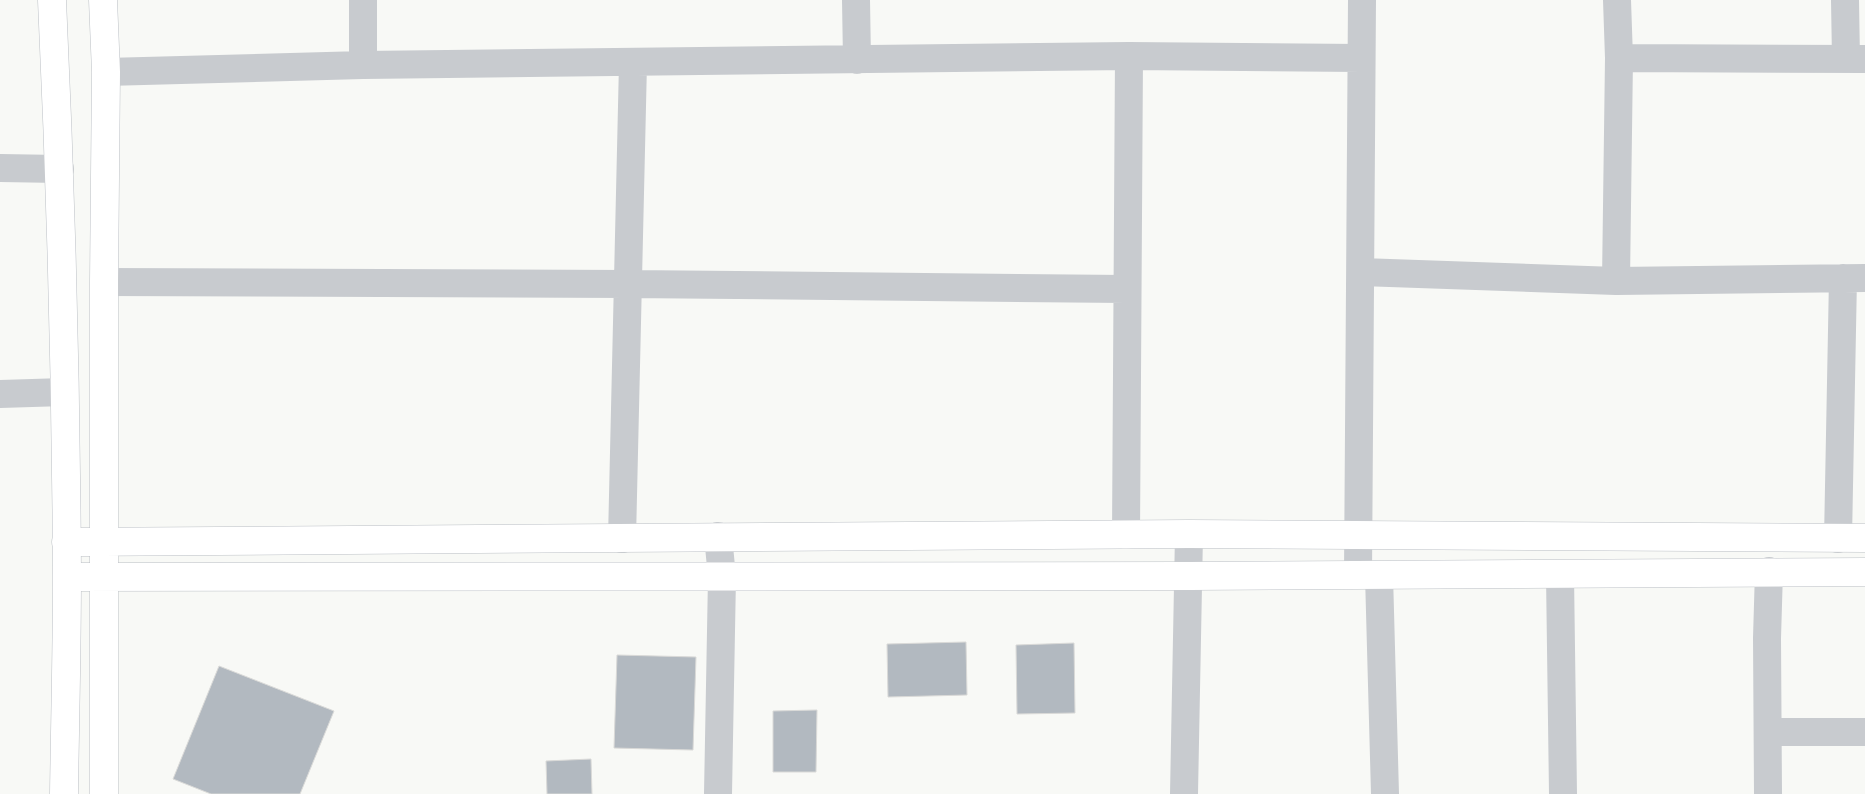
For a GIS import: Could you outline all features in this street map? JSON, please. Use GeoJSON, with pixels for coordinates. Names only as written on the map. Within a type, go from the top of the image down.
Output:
{"type":"FeatureCollection","features":[{"type":"Feature","properties":{"kind":"street"},"geometry":{"type":"LineString","coordinates":[[52,0],[60,169],[67,577],[64,794]]}},
{"type":"Feature","properties":{"kind":"street"},"geometry":{"type":"LineString","coordinates":[[102,0],[106,72],[104,794]]}},
{"type":"Feature","properties":{"kind":"street"},"geometry":{"type":"LineString","coordinates":[[362,65],[363,0]]}},
{"type":"Feature","properties":{"kind":"street"},"geometry":{"type":"LineString","coordinates":[[856,0],[856,60]]}},
{"type":"Feature","properties":{"kind":"street"},"geometry":{"type":"LineString","coordinates":[[1362,0],[1360,535],[1369,575],[1385,794]]}},
{"type":"Feature","properties":{"kind":"street"},"geometry":{"type":"LineString","coordinates":[[1616,280],[1619,58],[1617,0]]}},
{"type":"Feature","properties":{"kind":"street"},"geometry":{"type":"LineString","coordinates":[[1619,58],[1856,59],[1845,0]]}},
{"type":"Feature","properties":{"kind":"street"},"geometry":{"type":"LineString","coordinates":[[106,72],[362,65],[1129,56],[1361,58]]}},
{"type":"Feature","properties":{"kind":"street"},"geometry":{"type":"LineString","coordinates":[[1126,535],[1126,289],[1129,56]]}},
{"type":"Feature","properties":{"kind":"street"},"geometry":{"type":"LineString","coordinates":[[622,539],[632,63]]}},
{"type":"Feature","properties":{"kind":"street"},"geometry":{"type":"LineString","coordinates":[[0,168],[60,169]]}},
{"type":"Feature","properties":{"kind":"street"},"geometry":{"type":"LineString","coordinates":[[1361,272],[1616,280],[1854,278],[1838,539]]}},
{"type":"Feature","properties":{"kind":"street"},"geometry":{"type":"LineString","coordinates":[[104,282],[628,284],[1126,289]]}},
{"type":"Feature","properties":{"kind":"street"},"geometry":{"type":"LineString","coordinates":[[0,394],[64,392]]}},
{"type":"Feature","properties":{"kind":"street"},"geometry":{"type":"LineString","coordinates":[[66,542],[1189,534],[1865,538]]}},
{"type":"Feature","properties":{"kind":"street"},"geometry":{"type":"LineString","coordinates":[[1184,794],[1189,534]]}},
{"type":"Feature","properties":{"kind":"street"},"geometry":{"type":"LineString","coordinates":[[718,536],[722,576],[718,794]]}},
{"type":"Feature","properties":{"kind":"street"},"geometry":{"type":"LineString","coordinates":[[67,577],[1560,575],[1769,571],[1865,572]]}},
{"type":"Feature","properties":{"kind":"street"},"geometry":{"type":"LineString","coordinates":[[1768,794],[1767,638],[1769,571]]}},
{"type":"Feature","properties":{"kind":"street"},"geometry":{"type":"LineString","coordinates":[[1560,575],[1563,794]]}},
{"type":"Feature","properties":{"kind":"street"},"geometry":{"type":"LineString","coordinates":[[1768,732],[1865,732]]}},
{"type":"Feature","properties":{"kind":"building"},"geometry":{"type":"Polygon","coordinates":[[[966,642],[967,695],[888,697],[887,644],[966,642]]]}},
{"type":"Feature","properties":{"kind":"building"},"geometry":{"type":"Polygon","coordinates":[[[1074,643],[1075,713],[1017,714],[1016,645],[1074,643]]]}},
{"type":"Feature","properties":{"kind":"building"},"geometry":{"type":"Polygon","coordinates":[[[617,655],[696,657],[693,750],[614,748],[617,655]]]}},
{"type":"Feature","properties":{"kind":"building"},"geometry":{"type":"Polygon","coordinates":[[[219,666],[334,711],[300,794],[211,794],[173,779],[219,666]]]}},
{"type":"Feature","properties":{"kind":"building"},"geometry":{"type":"Polygon","coordinates":[[[817,710],[816,772],[773,772],[773,711],[817,710]]]}},
{"type":"Feature","properties":{"kind":"building"},"geometry":{"type":"Polygon","coordinates":[[[591,759],[592,794],[547,794],[546,761],[591,759]]]}}]}
